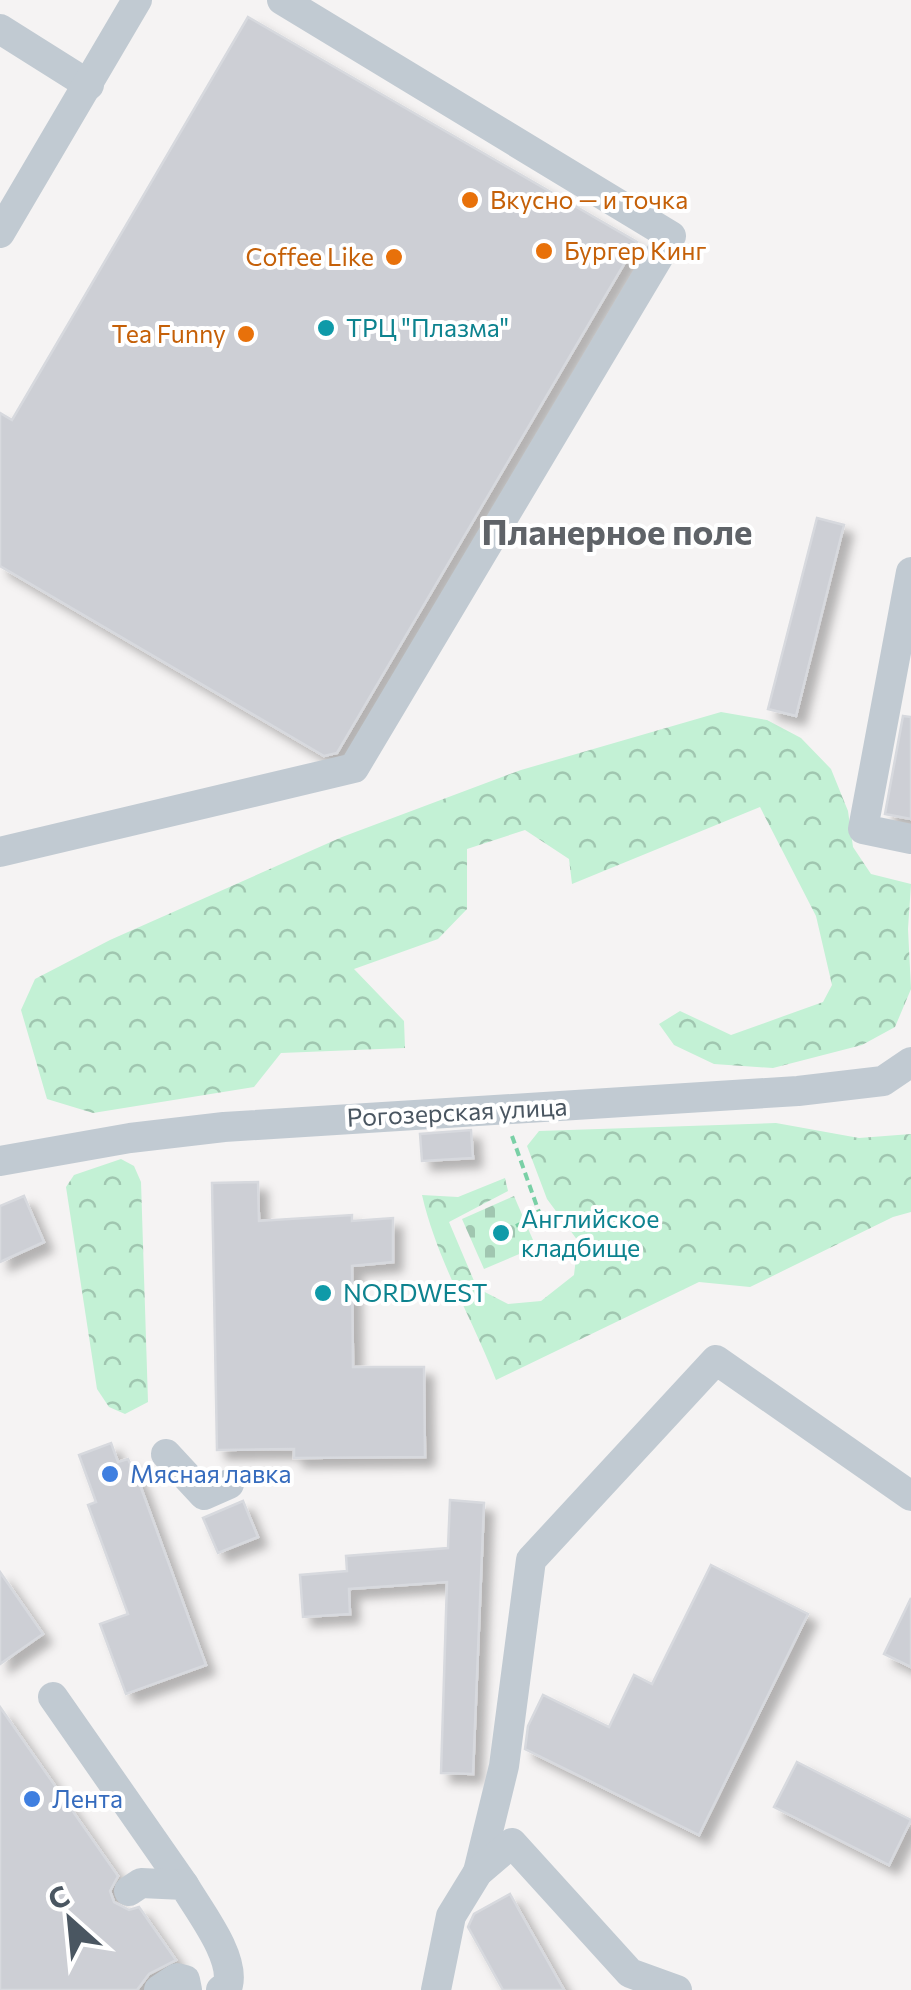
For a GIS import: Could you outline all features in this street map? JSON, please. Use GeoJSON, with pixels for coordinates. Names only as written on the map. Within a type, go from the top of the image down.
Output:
{"type":"FeatureCollection","features":[{"type":"Feature","properties":{"kind":"street"},"geometry":{"type":"LineString","coordinates":[[0,234],[137,0]]}},
{"type":"Feature","properties":{"kind":"street"},"geometry":{"type":"LineString","coordinates":[[0,852],[354,768],[670,236],[282,0]]}},
{"type":"Feature","properties":{"kind":"street"},"geometry":{"type":"LineString","coordinates":[[0,29],[89,85]]}},
{"type":"Feature","properties":{"kind":"street"},"geometry":{"type":"LineString","coordinates":[[911,572],[863,830],[911,839]]}},
{"type":"Feature","properties":{"kind":"street","name":"Рогозерская улица"},"geometry":{"type":"LineString","coordinates":[[0,1162],[130,1138],[224,1127],[798,1091],[897,1080],[911,1062]]}},
{"type":"Feature","properties":{"kind":"street"},"geometry":{"type":"LineString","coordinates":[[436,1990],[452,1916],[478,1872],[504,1766],[530,1560],[716,1360],[911,1496]]}},
{"type":"Feature","properties":{"kind":"street"},"geometry":{"type":"LineString","coordinates":[[166,1454],[204,1495],[228,1484]]}},
{"type":"Feature","properties":{"kind":"street"},"geometry":{"type":"LineString","coordinates":[[53,1696],[184,1886],[231,1972],[228,1984],[220,1990]]}},
{"type":"Feature","properties":{"kind":"street"},"geometry":{"type":"LineString","coordinates":[[478,1872],[512,1843],[630,1974],[677,1990]]}},
{"type":"Feature","properties":{"kind":"street"},"geometry":{"type":"LineString","coordinates":[[128,1891],[141,1883],[184,1886]]}},
{"type":"Feature","properties":{"kind":"street"},"geometry":{"type":"LineString","coordinates":[[159,1990],[177,1978],[184,1980],[187,1990]]}},
{"type":"Feature","properties":{"kind":"path"},"geometry":{"type":"LineString","coordinates":[[502,1111],[540,1215],[516,1226]]}},
{"type":"Feature","properties":{"kind":"green space"},"geometry":{"type":"Polygon","coordinates":[[[721,712],[767,720],[801,738],[831,769],[848,811],[853,847],[871,874],[911,884],[911,989],[895,1027],[862,1045],[773,1068],[714,1064],[674,1045],[659,1024],[680,1011],[731,1035],[823,1002],[832,985],[816,916],[760,807],[572,884],[569,859],[525,830],[467,849],[467,909],[438,939],[354,969],[404,1021],[405,1048],[281,1053],[254,1087],[93,1113],[47,1099],[21,1010],[35,979],[110,940],[342,837],[521,770],[721,712]]]}},
{"type":"Feature","properties":{"kind":"green space"},"geometry":{"type":"Polygon","coordinates":[[[776,1123],[859,1138],[911,1134],[911,1212],[893,1217],[750,1287],[699,1282],[496,1380],[446,1266],[422,1195],[458,1197],[505,1178],[508,1191],[449,1222],[477,1288],[508,1304],[541,1301],[574,1275],[578,1241],[547,1199],[527,1146],[539,1131],[776,1123]]]}},
{"type":"Feature","properties":{"kind":"green space"},"geometry":{"type":"Polygon","coordinates":[[[121,1159],[134,1166],[141,1182],[148,1402],[125,1414],[109,1407],[97,1389],[66,1187],[74,1175],[121,1159]]]}},
{"type":"Feature","properties":{"kind":"green space"},"geometry":{"type":"Polygon","coordinates":[[[514,1196],[536,1247],[484,1269],[462,1219],[514,1196]]]}},
{"type":"Feature","properties":{"kind":"building","name":"ТРЦ \"Плазма\""},"geometry":{"type":"Polygon","coordinates":[[[248,17],[637,242],[337,753],[324,756],[0,566],[0,413],[12,420],[248,17]]]}},
{"type":"Feature","properties":{"kind":"building"},"geometry":{"type":"Polygon","coordinates":[[[817,518],[844,525],[796,716],[768,709],[817,518]]]}},
{"type":"Feature","properties":{"kind":"building"},"geometry":{"type":"Polygon","coordinates":[[[903,716],[911,717],[911,819],[885,814],[903,716]]]}},
{"type":"Feature","properties":{"kind":"building"},"geometry":{"type":"Polygon","coordinates":[[[471,1130],[473,1158],[422,1161],[420,1134],[471,1130]]]}},
{"type":"Feature","properties":{"kind":"building"},"geometry":{"type":"Polygon","coordinates":[[[258,1182],[259,1221],[352,1215],[352,1221],[393,1218],[393,1262],[352,1266],[353,1367],[424,1367],[425,1457],[294,1458],[294,1449],[217,1450],[212,1183],[258,1182]]]}},
{"type":"Feature","properties":{"kind":"building"},"geometry":{"type":"Polygon","coordinates":[[[24,1196],[44,1242],[0,1262],[0,1206],[24,1196]]]}},
{"type":"Feature","properties":{"kind":"building"},"geometry":{"type":"Polygon","coordinates":[[[111,1443],[118,1462],[128,1459],[140,1485],[206,1665],[126,1694],[100,1624],[128,1614],[88,1505],[96,1502],[79,1455],[111,1443]]]}},
{"type":"Feature","properties":{"kind":"building"},"geometry":{"type":"Polygon","coordinates":[[[450,1500],[484,1503],[473,1774],[441,1773],[447,1582],[349,1589],[350,1614],[303,1617],[300,1575],[347,1571],[346,1556],[448,1548],[450,1500]]]}},
{"type":"Feature","properties":{"kind":"building"},"geometry":{"type":"Polygon","coordinates":[[[243,1501],[258,1537],[218,1553],[203,1518],[243,1501]]]}},
{"type":"Feature","properties":{"kind":"building"},"geometry":{"type":"Polygon","coordinates":[[[711,1565],[808,1614],[699,1835],[525,1749],[528,1726],[543,1695],[609,1727],[634,1675],[652,1684],[711,1565]]]}},
{"type":"Feature","properties":{"kind":"building"},"geometry":{"type":"Polygon","coordinates":[[[0,1572],[43,1634],[0,1664],[0,1572]]]}},
{"type":"Feature","properties":{"kind":"building"},"geometry":{"type":"Polygon","coordinates":[[[911,1598],[911,1667],[884,1654],[911,1598]]]}},
{"type":"Feature","properties":{"kind":"building","name":"Лента"},"geometry":{"type":"Polygon","coordinates":[[[0,1707],[118,1876],[110,1891],[114,1902],[129,1910],[139,1907],[176,1960],[149,1974],[137,1990],[0,1990],[0,1707]]]}},
{"type":"Feature","properties":{"kind":"building"},"geometry":{"type":"Polygon","coordinates":[[[797,1762],[911,1820],[889,1865],[774,1807],[797,1762]]]}},
{"type":"Feature","properties":{"kind":"building"},"geometry":{"type":"Polygon","coordinates":[[[510,1894],[564,1990],[503,1990],[468,1927],[474,1914],[510,1894]]]}},
{"type":"Feature","properties":{"kind":"place","name":"Вкусно — и точка"},"geometry":{"type":"Point","coordinates":[470,200]}},
{"type":"Feature","properties":{"kind":"place","name":"Бургер Кинг"},"geometry":{"type":"Point","coordinates":[544,251]}},
{"type":"Feature","properties":{"kind":"place","name":"Coffee Like"},"geometry":{"type":"Point","coordinates":[394,257]}},
{"type":"Feature","properties":{"kind":"place","name":"ТРЦ \"Плазма\""},"geometry":{"type":"Point","coordinates":[326,328]}},
{"type":"Feature","properties":{"kind":"place","name":"Tea Funny"},"geometry":{"type":"Point","coordinates":[246,334]}},
{"type":"Feature","properties":{"kind":"place","name":"Английское кладбище"},"geometry":{"type":"Point","coordinates":[501,1233]}},
{"type":"Feature","properties":{"kind":"place","name":"NORDWEST"},"geometry":{"type":"Point","coordinates":[323,1293]}},
{"type":"Feature","properties":{"kind":"place","name":"Мясная лавка"},"geometry":{"type":"Point","coordinates":[110,1474]}},
{"type":"Feature","properties":{"kind":"place","name":"Лента"},"geometry":{"type":"Point","coordinates":[32,1799]}},
{"type":"Feature","properties":{"kind":"district","name":"Планерное поле"},"geometry":{"type":"Point","coordinates":[617,533]}}]}
